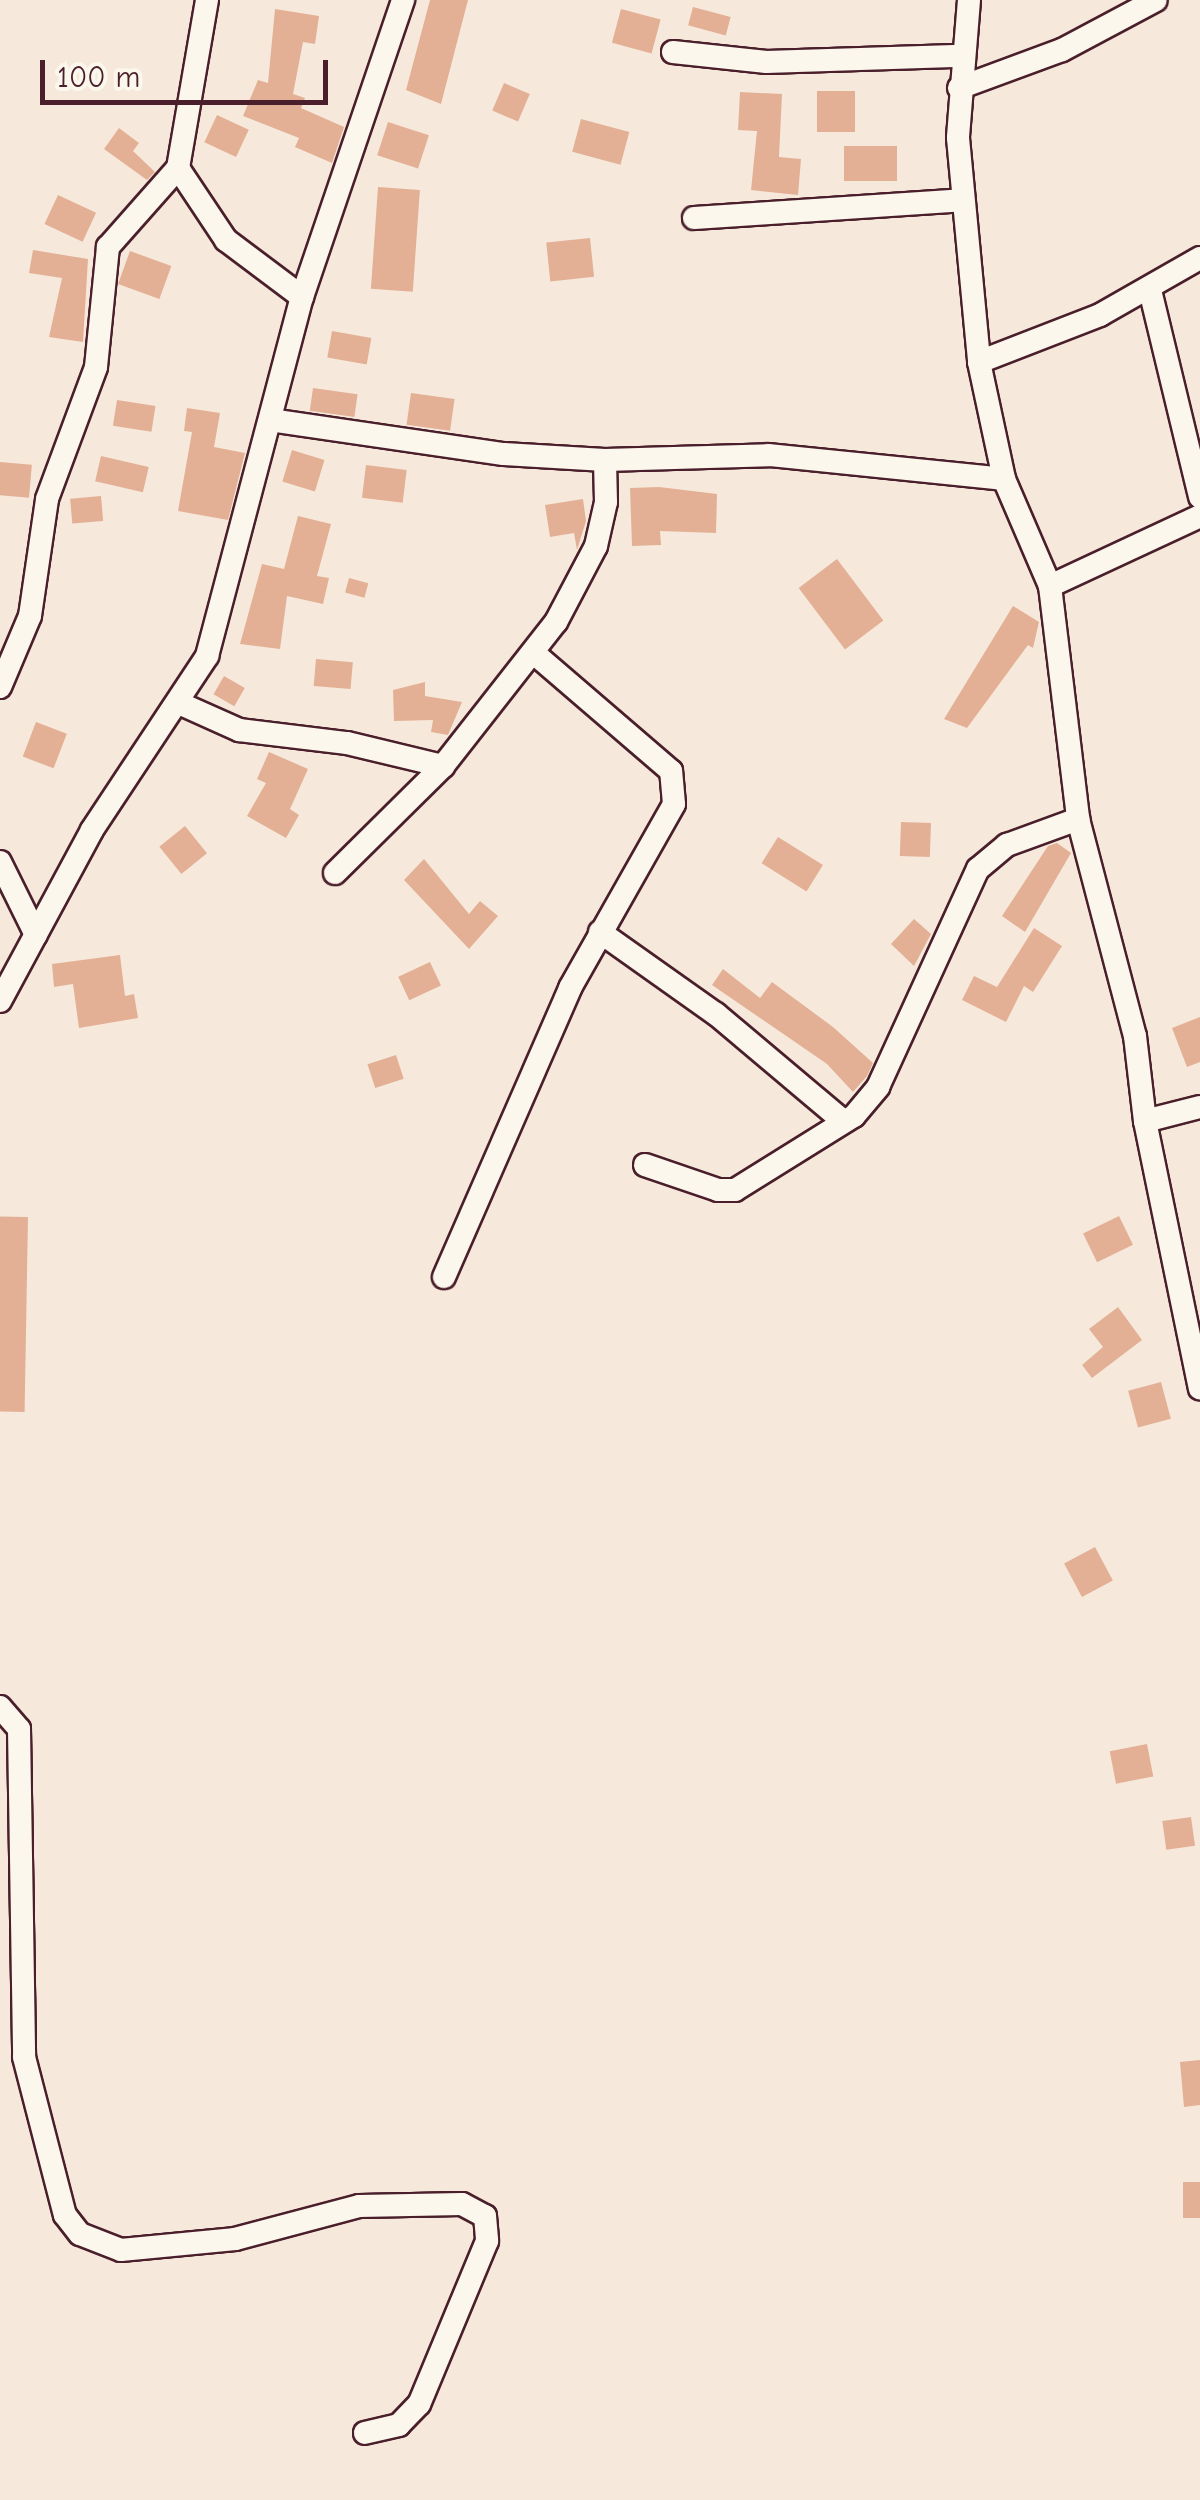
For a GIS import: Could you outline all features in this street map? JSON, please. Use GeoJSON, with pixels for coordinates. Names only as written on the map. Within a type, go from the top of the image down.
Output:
{"type":"FeatureCollection","features":[{"type":"Feature","properties":{"kind":"street"},"geometry":{"type":"LineString","coordinates":[[0,686],[30,616],[47,499],[96,367],[108,247],[178,168],[208,0]]}},
{"type":"Feature","properties":{"kind":"street"},"geometry":{"type":"LineString","coordinates":[[0,1001],[117,790],[181,704],[215,634],[302,297],[403,0]]}},
{"type":"Feature","properties":{"kind":"street"},"geometry":{"type":"LineString","coordinates":[[969,0],[959,88],[962,200],[979,362],[1004,479],[1050,586],[1078,819],[1136,1036],[1144,1122],[1200,1388]]}},
{"type":"Feature","properties":{"kind":"street"},"geometry":{"type":"LineString","coordinates":[[959,88],[1062,50],[1156,0]]}},
{"type":"Feature","properties":{"kind":"street"},"geometry":{"type":"LineString","coordinates":[[673,52],[766,62],[962,56]]}},
{"type":"Feature","properties":{"kind":"street"},"geometry":{"type":"LineString","coordinates":[[178,168],[226,240],[302,297]]}},
{"type":"Feature","properties":{"kind":"street"},"geometry":{"type":"LineString","coordinates":[[694,218],[962,200]]}},
{"type":"Feature","properties":{"kind":"street"},"geometry":{"type":"LineString","coordinates":[[979,362],[1150,290],[1200,258]]}},
{"type":"Feature","properties":{"kind":"street"},"geometry":{"type":"LineString","coordinates":[[1150,290],[1200,497]]}},
{"type":"Feature","properties":{"kind":"street"},"geometry":{"type":"LineString","coordinates":[[270,420],[504,454],[605,460],[769,455],[1004,479]]}},
{"type":"Feature","properties":{"kind":"street"},"geometry":{"type":"LineString","coordinates":[[335,873],[442,766],[534,653],[596,546],[606,502],[605,460]]}},
{"type":"Feature","properties":{"kind":"street"},"geometry":{"type":"LineString","coordinates":[[1050,586],[1200,516]]}},
{"type":"Feature","properties":{"kind":"street"},"geometry":{"type":"LineString","coordinates":[[444,1277],[542,1045],[600,932],[670,814],[674,781],[671,771],[534,653]]}},
{"type":"Feature","properties":{"kind":"street"},"geometry":{"type":"LineString","coordinates":[[181,704],[239,730],[348,744],[442,766]]}},
{"type":"Feature","properties":{"kind":"street"},"geometry":{"type":"LineString","coordinates":[[646,1165],[718,1190],[735,1190],[843,1121],[878,1087],[978,869],[1007,844],[1078,819]]}},
{"type":"Feature","properties":{"kind":"street"},"geometry":{"type":"LineString","coordinates":[[0,862],[36,935]]}},
{"type":"Feature","properties":{"kind":"street"},"geometry":{"type":"LineString","coordinates":[[600,932],[716,1014],[843,1121]]}},
{"type":"Feature","properties":{"kind":"street"},"geometry":{"type":"LineString","coordinates":[[1144,1122],[1200,1108]]}},
{"type":"Feature","properties":{"kind":"street"},"geometry":{"type":"LineString","coordinates":[[0,1707],[19,1729],[24,2057],[66,2215],[80,2234],[122,2250],[235,2239],[359,2206],[462,2204],[485,2216],[487,2241],[419,2404],[399,2425],[365,2433]]}},
{"type":"Feature","properties":{"kind":"building"},"geometry":{"type":"Polygon","coordinates":[[[430,0],[468,0],[441,104],[406,90],[430,0]]]}},
{"type":"Feature","properties":{"kind":"building"},"geometry":{"type":"Polygon","coordinates":[[[693,7],[731,17],[726,35],[688,25],[693,7]]]}},
{"type":"Feature","properties":{"kind":"building"},"geometry":{"type":"Polygon","coordinates":[[[275,9],[319,16],[315,44],[303,42],[293,94],[305,98],[301,108],[344,127],[332,163],[295,147],[299,138],[243,116],[258,80],[268,83],[275,9]]]}},
{"type":"Feature","properties":{"kind":"building"},"geometry":{"type":"Polygon","coordinates":[[[621,9],[661,20],[652,53],[612,43],[621,9]]]}},
{"type":"Feature","properties":{"kind":"building"},"geometry":{"type":"Polygon","coordinates":[[[504,83],[530,94],[518,122],[492,111],[504,83]]]}},
{"type":"Feature","properties":{"kind":"building"},"geometry":{"type":"Polygon","coordinates":[[[817,91],[855,91],[855,132],[817,132],[817,91]]]}},
{"type":"Feature","properties":{"kind":"building"},"geometry":{"type":"Polygon","coordinates":[[[740,92],[782,94],[779,157],[801,159],[798,195],[751,190],[757,131],[738,130],[740,92]]]}},
{"type":"Feature","properties":{"kind":"building"},"geometry":{"type":"Polygon","coordinates":[[[217,115],[249,130],[236,157],[204,142],[217,115]]]}},
{"type":"Feature","properties":{"kind":"building"},"geometry":{"type":"Polygon","coordinates":[[[581,119],[629,132],[620,165],[572,152],[581,119]]]}},
{"type":"Feature","properties":{"kind":"building"},"geometry":{"type":"Polygon","coordinates":[[[388,122],[429,135],[418,169],[377,155],[388,122]]]}},
{"type":"Feature","properties":{"kind":"building"},"geometry":{"type":"Polygon","coordinates":[[[119,128],[139,143],[133,151],[155,172],[147,180],[104,149],[119,128]]]}},
{"type":"Feature","properties":{"kind":"building"},"geometry":{"type":"Polygon","coordinates":[[[844,146],[897,146],[897,181],[844,181],[844,146]]]}},
{"type":"Feature","properties":{"kind":"building"},"geometry":{"type":"Polygon","coordinates":[[[378,187],[420,190],[413,292],[371,289],[378,187]]]}},
{"type":"Feature","properties":{"kind":"building"},"geometry":{"type":"Polygon","coordinates":[[[58,195],[96,213],[83,242],[44,224],[58,195]]]}},
{"type":"Feature","properties":{"kind":"building"},"geometry":{"type":"Polygon","coordinates":[[[590,238],[594,277],[550,281],[546,243],[590,238]]]}},
{"type":"Feature","properties":{"kind":"building"},"geometry":{"type":"Polygon","coordinates":[[[33,250],[88,259],[83,342],[49,337],[62,278],[29,273],[33,250]]]}},
{"type":"Feature","properties":{"kind":"building"},"geometry":{"type":"Polygon","coordinates":[[[130,251],[171,266],[159,299],[118,284],[130,251]]]}},
{"type":"Feature","properties":{"kind":"building"},"geometry":{"type":"Polygon","coordinates":[[[332,331],[371,338],[367,365],[327,358],[332,331]]]}},
{"type":"Feature","properties":{"kind":"building"},"geometry":{"type":"Polygon","coordinates":[[[313,388],[358,394],[354,417],[310,411],[313,388]]]}},
{"type":"Feature","properties":{"kind":"building"},"geometry":{"type":"Polygon","coordinates":[[[411,393],[455,399],[450,431],[407,425],[411,393]]]}},
{"type":"Feature","properties":{"kind":"building"},"geometry":{"type":"Polygon","coordinates":[[[117,400],[156,406],[151,432],[113,426],[117,400]]]}},
{"type":"Feature","properties":{"kind":"building"},"geometry":{"type":"Polygon","coordinates":[[[187,408],[220,413],[214,447],[245,453],[228,520],[178,511],[192,432],[184,431],[187,408]]]}},
{"type":"Feature","properties":{"kind":"building"},"geometry":{"type":"Polygon","coordinates":[[[292,450],[325,460],[315,491],[282,482],[292,450]]]}},
{"type":"Feature","properties":{"kind":"building"},"geometry":{"type":"Polygon","coordinates":[[[101,456],[149,467],[143,492],[95,481],[101,456]]]}},
{"type":"Feature","properties":{"kind":"building"},"geometry":{"type":"Polygon","coordinates":[[[0,462],[32,465],[29,498],[0,495],[0,462]]]}},
{"type":"Feature","properties":{"kind":"building"},"geometry":{"type":"Polygon","coordinates":[[[366,465],[407,470],[403,503],[362,498],[366,465]]]}},
{"type":"Feature","properties":{"kind":"building"},"geometry":{"type":"Polygon","coordinates":[[[630,488],[717,494],[716,533],[660,531],[661,545],[632,546],[630,488]]]}},
{"type":"Feature","properties":{"kind":"building"},"geometry":{"type":"Polygon","coordinates":[[[101,496],[103,521],[72,524],[70,499],[101,496]]]}},
{"type":"Feature","properties":{"kind":"building"},"geometry":{"type":"Polygon","coordinates":[[[583,499],[586,521],[577,550],[574,533],[550,537],[545,505],[583,499]]]}},
{"type":"Feature","properties":{"kind":"building"},"geometry":{"type":"Polygon","coordinates":[[[298,516],[331,524],[317,576],[329,578],[323,604],[287,596],[280,649],[240,644],[262,564],[284,569],[298,516]]]}},
{"type":"Feature","properties":{"kind":"building"},"geometry":{"type":"Polygon","coordinates":[[[837,559],[883,620],[845,649],[799,588],[837,559]]]}},
{"type":"Feature","properties":{"kind":"building"},"geometry":{"type":"Polygon","coordinates":[[[349,578],[368,583],[364,598],[345,592],[349,578]]]}},
{"type":"Feature","properties":{"kind":"building"},"geometry":{"type":"Polygon","coordinates":[[[1013,606],[1039,622],[1033,648],[1028,645],[967,728],[944,719],[1013,606]]]}},
{"type":"Feature","properties":{"kind":"building"},"geometry":{"type":"Polygon","coordinates":[[[316,659],[353,662],[351,689],[314,686],[316,659]]]}},
{"type":"Feature","properties":{"kind":"building"},"geometry":{"type":"Polygon","coordinates":[[[224,676],[245,688],[234,706],[214,694],[224,676]]]}},
{"type":"Feature","properties":{"kind":"building"},"geometry":{"type":"Polygon","coordinates":[[[425,682],[425,696],[462,702],[448,735],[431,732],[433,720],[394,721],[393,690],[425,682]]]}},
{"type":"Feature","properties":{"kind":"building"},"geometry":{"type":"Polygon","coordinates":[[[36,722],[67,734],[54,768],[23,757],[36,722]]]}},
{"type":"Feature","properties":{"kind":"building"},"geometry":{"type":"Polygon","coordinates":[[[269,752],[308,769],[290,809],[299,815],[286,838],[247,816],[266,783],[257,779],[269,752]]]}},
{"type":"Feature","properties":{"kind":"building"},"geometry":{"type":"Polygon","coordinates":[[[901,822],[931,823],[930,857],[900,856],[901,822]]]}},
{"type":"Feature","properties":{"kind":"building"},"geometry":{"type":"Polygon","coordinates":[[[185,826],[207,853],[181,874],[159,847],[185,826]]]}},
{"type":"Feature","properties":{"kind":"building"},"geometry":{"type":"Polygon","coordinates":[[[778,837],[823,865],[807,891],[762,863],[778,837]]]}},
{"type":"Feature","properties":{"kind":"building"},"geometry":{"type":"Polygon","coordinates":[[[1057,843],[1071,853],[1025,932],[1002,916],[1048,846],[1057,843]]]}},
{"type":"Feature","properties":{"kind":"building"},"geometry":{"type":"Polygon","coordinates":[[[424,859],[469,914],[480,901],[498,916],[469,949],[404,880],[424,859]]]}},
{"type":"Feature","properties":{"kind":"building"},"geometry":{"type":"Polygon","coordinates":[[[914,919],[931,934],[914,966],[891,944],[914,919]]]}},
{"type":"Feature","properties":{"kind":"building"},"geometry":{"type":"Polygon","coordinates":[[[1034,928],[1062,946],[1033,992],[1024,986],[1006,1022],[962,1000],[974,976],[997,987],[1034,928]]]}},
{"type":"Feature","properties":{"kind":"building"},"geometry":{"type":"Polygon","coordinates":[[[120,955],[125,996],[134,994],[138,1018],[79,1028],[73,984],[54,987],[52,964],[120,955]]]}},
{"type":"Feature","properties":{"kind":"building"},"geometry":{"type":"Polygon","coordinates":[[[430,962],[441,986],[409,1000],[398,977],[430,962]]]}},
{"type":"Feature","properties":{"kind":"building"},"geometry":{"type":"Polygon","coordinates":[[[723,969],[760,998],[772,982],[833,1027],[873,1063],[867,1076],[853,1092],[827,1064],[712,985],[723,969]]]}},
{"type":"Feature","properties":{"kind":"building"},"geometry":{"type":"Polygon","coordinates":[[[1200,1017],[1200,1062],[1187,1067],[1172,1028],[1200,1017]]]}},
{"type":"Feature","properties":{"kind":"building"},"geometry":{"type":"Polygon","coordinates":[[[396,1055],[404,1079],[375,1088],[367,1064],[396,1055]]]}},
{"type":"Feature","properties":{"kind":"building"},"geometry":{"type":"Polygon","coordinates":[[[1119,1216],[1133,1245],[1097,1262],[1083,1234],[1119,1216]]]}},
{"type":"Feature","properties":{"kind":"building"},"geometry":{"type":"Polygon","coordinates":[[[0,1217],[28,1217],[25,1412],[0,1412],[0,1217]]]}},
{"type":"Feature","properties":{"kind":"building"},"geometry":{"type":"Polygon","coordinates":[[[1118,1307],[1142,1340],[1092,1378],[1082,1365],[1103,1347],[1089,1329],[1118,1307]]]}},
{"type":"Feature","properties":{"kind":"building"},"geometry":{"type":"Polygon","coordinates":[[[1161,1382],[1171,1419],[1138,1428],[1128,1391],[1161,1382]]]}},
{"type":"Feature","properties":{"kind":"building"},"geometry":{"type":"Polygon","coordinates":[[[1095,1547],[1113,1581],[1082,1597],[1064,1563],[1095,1547]]]}},
{"type":"Feature","properties":{"kind":"building"},"geometry":{"type":"Polygon","coordinates":[[[1147,1744],[1153,1776],[1116,1784],[1110,1751],[1147,1744]]]}},
{"type":"Feature","properties":{"kind":"building"},"geometry":{"type":"Polygon","coordinates":[[[1191,1817],[1195,1846],[1166,1850],[1162,1821],[1191,1817]]]}},
{"type":"Feature","properties":{"kind":"building"},"geometry":{"type":"Polygon","coordinates":[[[1200,2060],[1200,2105],[1184,2107],[1180,2062],[1200,2060]]]}},
{"type":"Feature","properties":{"kind":"building"},"geometry":{"type":"Polygon","coordinates":[[[1183,2182],[1200,2182],[1200,2218],[1183,2218],[1183,2182]]]}}]}
